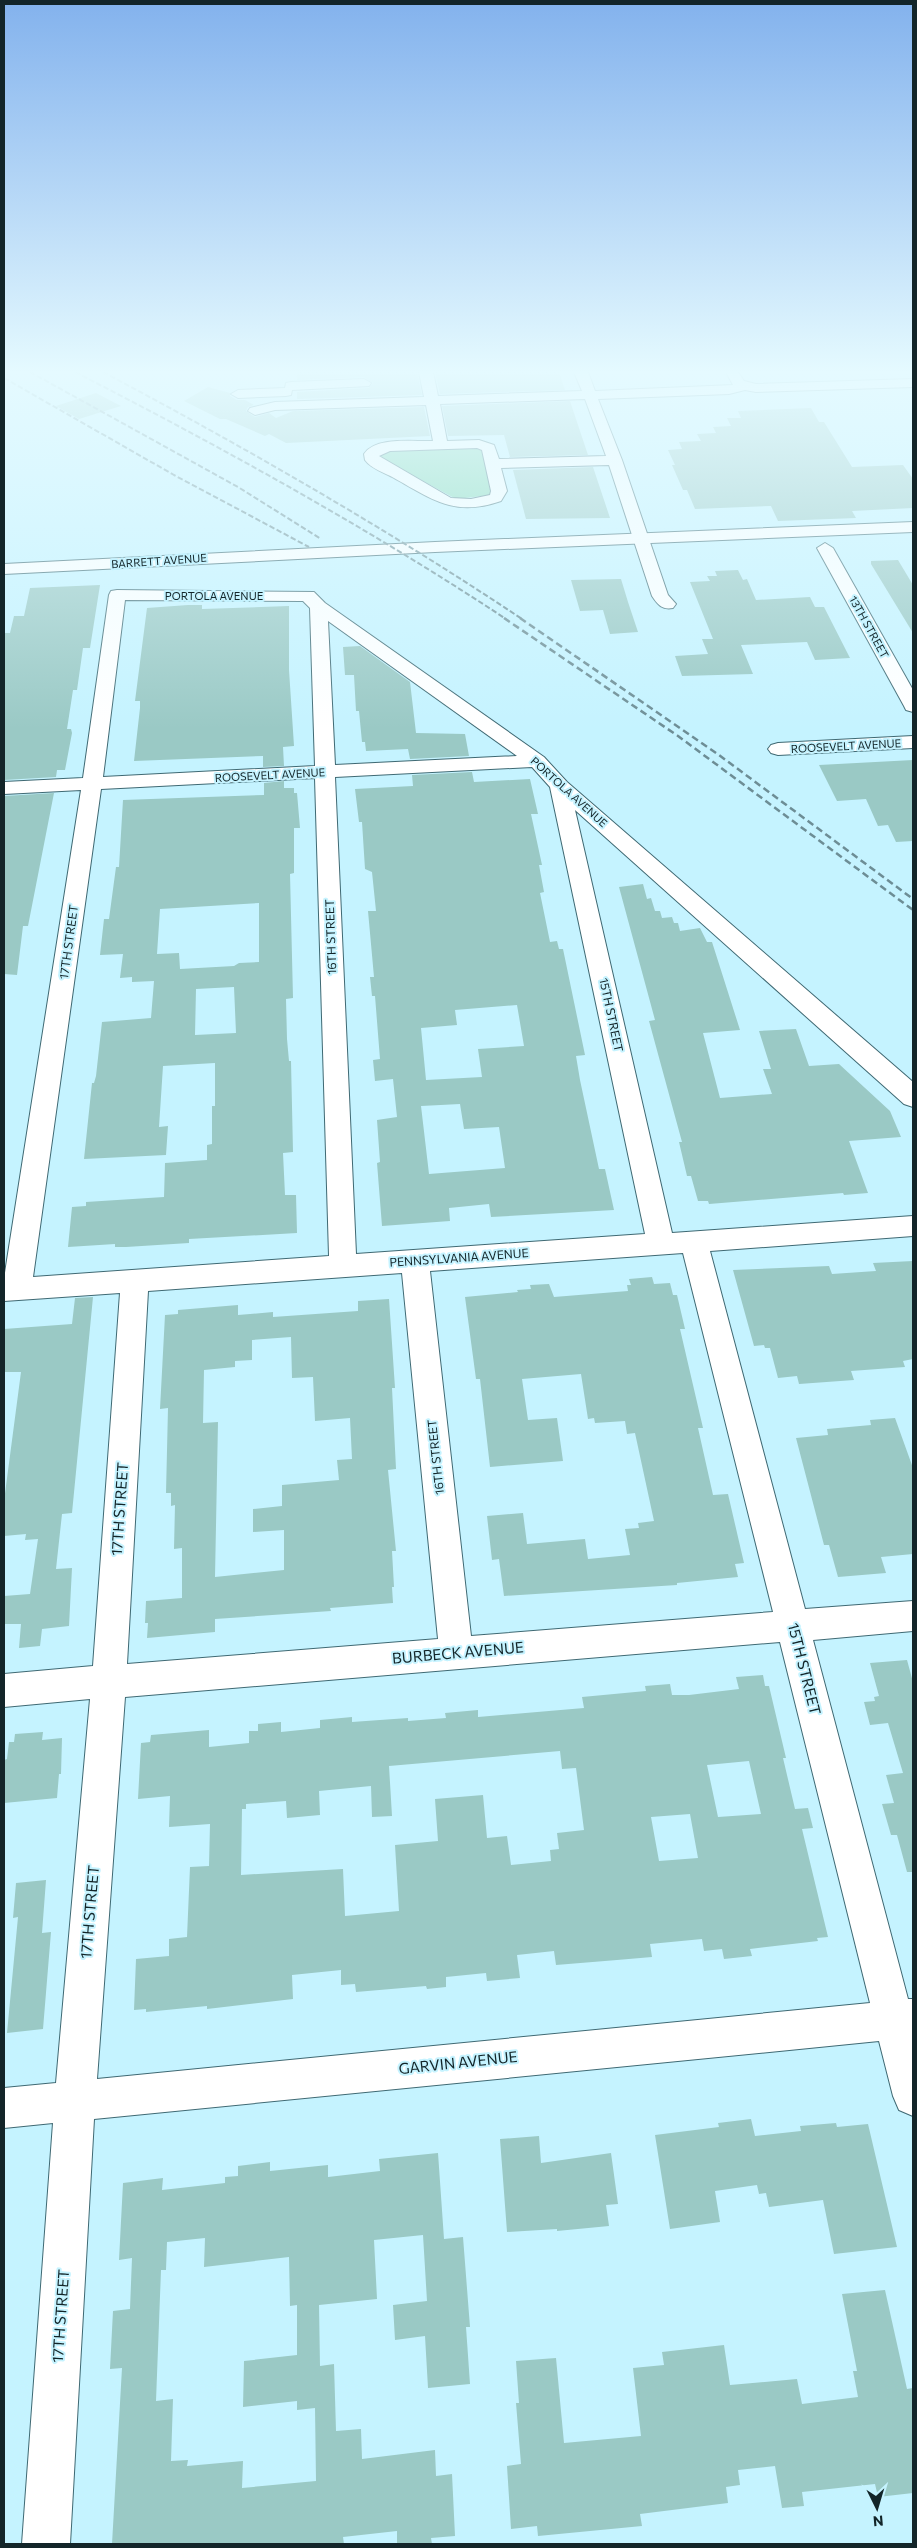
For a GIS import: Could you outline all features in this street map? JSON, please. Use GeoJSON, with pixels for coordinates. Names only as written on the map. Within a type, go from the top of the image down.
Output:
{"type":"FeatureCollection","features":[{"type":"Feature","properties":{"kind":"street"},"geometry":{"type":"LineString","coordinates":[[430,491],[455,504],[486,502],[496,498],[499,491]]}},
{"type":"Feature","properties":{"kind":"street"},"geometry":{"type":"LineString","coordinates":[[626,491],[643,539],[656,555],[660,596],[667,604]]}},
{"type":"Feature","properties":{"kind":"street","name":"BARRETT AVENUE"},"geometry":{"type":"LineString","coordinates":[[4,569],[435,546],[913,527]]}},
{"type":"Feature","properties":{"kind":"street","name":"13TH STREET"},"geometry":{"type":"LineString","coordinates":[[844,547],[818,548],[913,706]]}},
{"type":"Feature","properties":{"kind":"street"},"geometry":{"type":"LineString","coordinates":[[628,556],[656,555]]}},
{"type":"Feature","properties":{"kind":"street","name":"BARRETT AVENUE"},"geometry":{"type":"LineString","coordinates":[[4,581],[407,565]]}},
{"type":"Feature","properties":{"kind":"street","name":"PORTOLA AVENUE"},"geometry":{"type":"LineString","coordinates":[[117,595],[308,596],[319,607],[537,761],[560,786],[912,1096]]}},
{"type":"Feature","properties":{"kind":"street","name":"17TH STREET"},"geometry":{"type":"LineString","coordinates":[[11,1289],[92,784],[117,595]]}},
{"type":"Feature","properties":{"kind":"street","name":"16TH STREET"},"geometry":{"type":"LineString","coordinates":[[319,607],[343,1266]]}},
{"type":"Feature","properties":{"kind":"street","name":"ROOSEVELT AVENUE"},"geometry":{"type":"LineString","coordinates":[[778,749],[913,742]]}},
{"type":"Feature","properties":{"kind":"street","name":"ROOSEVELT AVENUE"},"geometry":{"type":"LineString","coordinates":[[4,788],[537,761]]}},
{"type":"Feature","properties":{"kind":"street","name":"15TH STREET"},"geometry":{"type":"LineString","coordinates":[[560,786],[662,1244]]}},
{"type":"Feature","properties":{"kind":"street","name":"PENNSYLVANIA AVENUE"},"geometry":{"type":"LineString","coordinates":[[11,1289],[913,1226]]}},
{"type":"Feature","properties":{"kind":"street","name":"15TH STREET"},"geometry":{"type":"LineString","coordinates":[[694,1241],[793,1626],[904,2019],[913,2096]]}},
{"type":"Feature","properties":{"kind":"street","name":"16TH STREET"},"geometry":{"type":"LineString","coordinates":[[415,1262],[456,1653]]}},
{"type":"Feature","properties":{"kind":"street","name":"17TH STREET"},"geometry":{"type":"LineString","coordinates":[[46,2544],[75,2101],[109,1681],[135,1281]]}},
{"type":"Feature","properties":{"kind":"street","name":"BURBECK AVENUE"},"geometry":{"type":"LineString","coordinates":[[4,1690],[913,1616]]}},
{"type":"Feature","properties":{"kind":"street","name":"GARVIN AVENUE"},"geometry":{"type":"LineString","coordinates":[[4,2108],[904,2019]]}},
{"type":"Feature","properties":{"kind":"green space"},"geometry":{"type":"Polygon","coordinates":[[[441,491],[490,491],[491,495],[456,499],[441,491]]]}},
{"type":"Feature","properties":{"kind":"building"},"geometry":{"type":"Polygon","coordinates":[[[519,491],[601,491],[610,518],[526,519],[519,491]]]}},
{"type":"Feature","properties":{"kind":"building"},"geometry":{"type":"Polygon","coordinates":[[[687,491],[913,491],[913,508],[852,511],[856,518],[778,521],[771,506],[695,509],[687,491]]]}},
{"type":"Feature","properties":{"kind":"building"},"geometry":{"type":"Polygon","coordinates":[[[898,560],[913,585],[913,633],[871,564],[871,561],[898,560]]]}},
{"type":"Feature","properties":{"kind":"building"},"geometry":{"type":"Polygon","coordinates":[[[738,570],[743,580],[747,579],[756,600],[810,597],[815,607],[824,607],[850,658],[815,660],[807,642],[741,645],[753,674],[682,676],[675,656],[708,654],[702,639],[713,639],[690,582],[710,581],[707,576],[717,576],[715,571],[738,570]]]}},
{"type":"Feature","properties":{"kind":"building"},"geometry":{"type":"Polygon","coordinates":[[[621,579],[638,632],[610,634],[603,610],[580,611],[571,580],[621,579]]]}},
{"type":"Feature","properties":{"kind":"building"},"geometry":{"type":"Polygon","coordinates":[[[100,585],[90,648],[83,648],[77,690],[73,690],[67,729],[71,729],[72,733],[65,770],[57,770],[56,777],[4,780],[4,633],[10,633],[14,616],[24,616],[30,588],[100,585]]]}},
{"type":"Feature","properties":{"kind":"building"},"geometry":{"type":"Polygon","coordinates":[[[202,605],[202,609],[289,606],[289,670],[294,746],[283,747],[284,766],[263,767],[263,756],[134,761],[140,708],[140,701],[135,701],[147,608],[202,605]]]}},
{"type":"Feature","properties":{"kind":"building"},"geometry":{"type":"Polygon","coordinates":[[[360,646],[410,682],[416,733],[465,734],[469,756],[410,759],[408,749],[366,751],[365,742],[362,742],[359,711],[356,711],[354,675],[345,675],[343,647],[360,646]]]}},
{"type":"Feature","properties":{"kind":"building"},"geometry":{"type":"Polygon","coordinates":[[[913,760],[913,841],[896,842],[888,825],[878,826],[866,799],[837,801],[819,765],[913,760]]]}},
{"type":"Feature","properties":{"kind":"building"},"geometry":{"type":"Polygon","coordinates":[[[472,772],[474,782],[530,779],[538,814],[531,814],[542,865],[539,865],[544,892],[540,893],[550,942],[557,941],[559,949],[563,949],[585,1055],[576,1056],[580,1080],[599,1169],[605,1169],[614,1210],[491,1217],[489,1204],[449,1208],[450,1221],[382,1226],[377,1163],[380,1162],[377,1120],[397,1117],[393,1079],[375,1081],[373,1060],[380,1059],[375,996],[372,996],[370,977],[374,977],[368,911],[376,911],[372,872],[365,869],[362,822],[359,822],[355,789],[413,786],[412,775],[472,772]],[[517,1005],[455,1010],[457,1025],[421,1028],[426,1080],[482,1077],[478,1049],[524,1046],[517,1005]],[[460,1104],[421,1106],[429,1174],[505,1168],[499,1127],[464,1129],[460,1104]]]}},
{"type":"Feature","properties":{"kind":"building"},"geometry":{"type":"Polygon","coordinates":[[[284,781],[284,788],[294,788],[294,793],[297,793],[300,828],[294,828],[294,873],[290,874],[293,998],[286,999],[287,1039],[289,1061],[291,1061],[293,1152],[283,1153],[285,1195],[296,1195],[297,1233],[189,1239],[189,1243],[126,1247],[115,1247],[115,1244],[68,1247],[72,1207],[86,1206],[86,1202],[164,1197],[165,1163],[207,1160],[207,1145],[212,1144],[212,1106],[215,1106],[215,1063],[163,1066],[159,1127],[168,1126],[166,1155],[84,1159],[92,1083],[94,1083],[96,1076],[102,1022],[151,1018],[154,981],[132,982],[132,977],[120,978],[123,954],[100,955],[104,919],[109,919],[116,867],[119,867],[123,800],[264,795],[264,783],[284,781]],[[259,903],[160,909],[157,954],[179,953],[180,969],[234,966],[239,963],[259,962],[259,903]],[[234,987],[196,989],[195,1035],[236,1033],[234,987]]]}},
{"type":"Feature","properties":{"kind":"building"},"geometry":{"type":"Polygon","coordinates":[[[54,793],[28,926],[23,926],[17,975],[4,974],[4,796],[54,793]]]}},
{"type":"Feature","properties":{"kind":"building"},"geometry":{"type":"Polygon","coordinates":[[[643,884],[647,899],[651,898],[655,911],[660,911],[662,918],[672,917],[674,923],[678,923],[680,931],[700,928],[707,942],[712,942],[740,1030],[703,1033],[720,1098],[772,1094],[763,1069],[771,1069],[759,1031],[796,1029],[809,1066],[839,1064],[890,1111],[901,1137],[849,1141],[868,1193],[844,1195],[843,1193],[709,1204],[708,1201],[698,1201],[691,1176],[687,1176],[679,1142],[682,1142],[649,1021],[655,1020],[619,887],[643,884]]]}},
{"type":"Feature","properties":{"kind":"building"},"geometry":{"type":"Polygon","coordinates":[[[913,1261],[913,1359],[903,1361],[905,1367],[851,1371],[854,1380],[799,1384],[797,1376],[778,1378],[770,1348],[765,1348],[764,1345],[754,1346],[733,1270],[829,1266],[832,1274],[876,1271],[873,1263],[913,1261]]]}},
{"type":"Feature","properties":{"kind":"building"},"geometry":{"type":"Polygon","coordinates":[[[652,1277],[654,1284],[670,1283],[673,1295],[677,1295],[685,1329],[680,1329],[703,1428],[698,1428],[713,1495],[728,1494],[744,1563],[735,1564],[738,1577],[677,1583],[677,1585],[504,1596],[499,1559],[492,1560],[487,1516],[523,1513],[527,1544],[585,1539],[588,1559],[630,1555],[625,1529],[639,1528],[638,1523],[654,1521],[635,1433],[627,1434],[625,1421],[595,1423],[594,1418],[588,1419],[581,1374],[522,1379],[528,1420],[557,1418],[563,1461],[490,1467],[480,1379],[476,1379],[465,1297],[518,1292],[517,1290],[531,1289],[530,1285],[549,1284],[554,1297],[628,1291],[627,1285],[631,1285],[629,1279],[652,1277]]]}},
{"type":"Feature","properties":{"kind":"building"},"geometry":{"type":"Polygon","coordinates":[[[93,1297],[72,1513],[62,1514],[56,1569],[72,1568],[69,1626],[42,1629],[40,1646],[19,1648],[21,1624],[4,1624],[4,1596],[30,1594],[38,1539],[25,1540],[26,1534],[4,1536],[4,1501],[21,1372],[4,1372],[4,1329],[72,1324],[75,1298],[93,1297]]]}},
{"type":"Feature","properties":{"kind":"building"},"geometry":{"type":"Polygon","coordinates":[[[389,1299],[395,1388],[392,1388],[396,1469],[388,1470],[396,1551],[392,1551],[393,1603],[330,1608],[331,1611],[215,1619],[215,1632],[147,1638],[148,1623],[145,1623],[146,1601],[182,1598],[182,1548],[174,1549],[175,1505],[171,1506],[171,1493],[166,1493],[168,1408],[160,1409],[165,1315],[178,1314],[178,1310],[238,1305],[238,1315],[273,1312],[273,1317],[358,1311],[358,1301],[389,1299]],[[291,1337],[252,1340],[252,1360],[235,1361],[235,1367],[204,1370],[203,1423],[218,1422],[215,1577],[284,1570],[284,1530],[253,1532],[253,1509],[282,1506],[282,1485],[339,1480],[337,1460],[352,1459],[350,1418],[315,1421],[313,1377],[292,1378],[291,1337]]]}},
{"type":"Feature","properties":{"kind":"building"},"geometry":{"type":"Polygon","coordinates":[[[895,1418],[913,1468],[913,1554],[881,1557],[886,1573],[838,1577],[829,1545],[824,1545],[796,1438],[828,1435],[827,1429],[871,1425],[870,1420],[895,1418]]]}},
{"type":"Feature","properties":{"kind":"building"},"geometry":{"type":"Polygon","coordinates":[[[907,1660],[913,1682],[913,1872],[907,1872],[897,1835],[891,1835],[882,1804],[894,1803],[886,1775],[903,1773],[888,1723],[870,1725],[864,1702],[875,1701],[874,1697],[879,1696],[870,1663],[907,1660]]]}},
{"type":"Feature","properties":{"kind":"building"},"geometry":{"type":"Polygon","coordinates":[[[763,1675],[765,1686],[769,1686],[786,1758],[783,1758],[795,1809],[808,1808],[813,1828],[802,1829],[828,1937],[817,1938],[818,1941],[750,1949],[752,1956],[724,1959],[722,1949],[704,1951],[702,1939],[650,1944],[652,1957],[556,1965],[554,1951],[517,1955],[520,1978],[487,1981],[486,1973],[446,1977],[446,1987],[427,1989],[426,1986],[356,1992],[355,1984],[341,1985],[341,1970],[292,1975],[293,1999],[207,2009],[207,2006],[146,2012],[146,2009],[134,2010],[136,1959],[169,1956],[169,1939],[187,1937],[190,1867],[209,1866],[210,1824],[169,1827],[170,1796],[138,1799],[141,1743],[150,1742],[151,1735],[209,1730],[209,1747],[249,1743],[249,1731],[258,1731],[258,1724],[281,1722],[281,1732],[320,1728],[320,1720],[352,1717],[352,1722],[408,1718],[408,1721],[446,1718],[445,1713],[478,1710],[478,1717],[584,1708],[582,1697],[646,1691],[645,1686],[670,1684],[672,1695],[689,1695],[739,1689],[736,1677],[763,1675]],[[560,1751],[389,1766],[392,1816],[372,1817],[371,1786],[319,1791],[320,1815],[287,1818],[286,1801],[246,1804],[246,1809],[242,1809],[241,1875],[343,1869],[345,1916],[399,1911],[395,1845],[438,1841],[435,1799],[483,1795],[487,1838],[507,1836],[511,1865],[551,1861],[550,1850],[559,1849],[557,1833],[584,1830],[576,1768],[562,1769],[560,1751]],[[749,1761],[707,1765],[718,1817],[761,1814],[749,1761]],[[690,1814],[651,1817],[659,1861],[698,1858],[690,1814]]]}},
{"type":"Feature","properties":{"kind":"building"},"geometry":{"type":"Polygon","coordinates":[[[43,1732],[42,1740],[62,1738],[61,1774],[59,1774],[57,1798],[4,1803],[4,1760],[7,1759],[9,1742],[14,1742],[15,1734],[43,1732]]]}},
{"type":"Feature","properties":{"kind":"building"},"geometry":{"type":"Polygon","coordinates":[[[46,1880],[42,1933],[51,1932],[43,2029],[7,2033],[18,1917],[13,1918],[16,1883],[46,1880]]]}},
{"type":"Feature","properties":{"kind":"building"},"geometry":{"type":"Polygon","coordinates":[[[751,2119],[755,2136],[801,2131],[800,2126],[836,2123],[837,2127],[868,2124],[897,2247],[834,2254],[823,2200],[769,2207],[766,2193],[759,2194],[757,2185],[715,2191],[720,2222],[670,2229],[655,2135],[719,2127],[718,2123],[751,2119]]]}},
{"type":"Feature","properties":{"kind":"building"},"geometry":{"type":"Polygon","coordinates":[[[539,2136],[541,2163],[611,2153],[618,2204],[606,2205],[609,2226],[557,2231],[557,2229],[507,2232],[500,2139],[539,2136]]]}},
{"type":"Feature","properties":{"kind":"building"},"geometry":{"type":"Polygon","coordinates":[[[438,2153],[444,2239],[463,2237],[470,2327],[466,2327],[470,2384],[428,2388],[425,2336],[395,2340],[393,2305],[427,2301],[423,2235],[374,2240],[377,2299],[319,2305],[320,2366],[334,2364],[336,2431],[361,2429],[362,2459],[435,2450],[436,2476],[452,2474],[455,2536],[431,2538],[432,2544],[397,2544],[397,2531],[343,2537],[344,2544],[112,2544],[122,2368],[110,2369],[113,2311],[130,2309],[132,2258],[119,2260],[123,2183],[163,2178],[162,2190],[225,2183],[225,2177],[238,2176],[238,2166],[270,2162],[270,2171],[328,2165],[328,2177],[380,2171],[379,2159],[438,2153]],[[205,2238],[167,2242],[166,2270],[161,2270],[156,2401],[173,2399],[171,2461],[188,2460],[187,2466],[243,2461],[242,2488],[316,2481],[315,2408],[297,2410],[297,2401],[243,2407],[244,2361],[297,2355],[297,2305],[290,2306],[289,2257],[204,2267],[205,2238]]]}},
{"type":"Feature","properties":{"kind":"building"},"geometry":{"type":"Polygon","coordinates":[[[885,2290],[907,2389],[913,2388],[913,2493],[878,2497],[875,2484],[802,2492],[804,2506],[782,2508],[775,2466],[738,2470],[740,2485],[726,2487],[728,2503],[640,2514],[642,2526],[538,2536],[537,2526],[511,2529],[507,2466],[521,2464],[516,2403],[519,2403],[516,2361],[556,2358],[564,2443],[641,2436],[633,2368],[664,2365],[662,2352],[724,2345],[730,2385],[797,2379],[802,2404],[858,2397],[853,2371],[857,2371],[842,2294],[885,2290]]]}},
{"type":"Feature","properties":{"kind":"railway"},"geometry":{"type":"LineString","coordinates":[[204,491],[309,547]]}},
{"type":"Feature","properties":{"kind":"railway"},"geometry":{"type":"LineString","coordinates":[[244,491],[321,539]]}},
{"type":"Feature","properties":{"kind":"railway"},"geometry":{"type":"LineString","coordinates":[[296,491],[454,585],[506,619]]}},
{"type":"Feature","properties":{"kind":"railway"},"geometry":{"type":"LineString","coordinates":[[318,491],[420,553],[522,619]]}},
{"type":"Feature","properties":{"kind":"railway"},"geometry":{"type":"LineString","coordinates":[[504,618],[678,736],[913,910]]}},
{"type":"Feature","properties":{"kind":"railway"},"geometry":{"type":"LineString","coordinates":[[520,618],[719,755],[913,899]]}}]}
